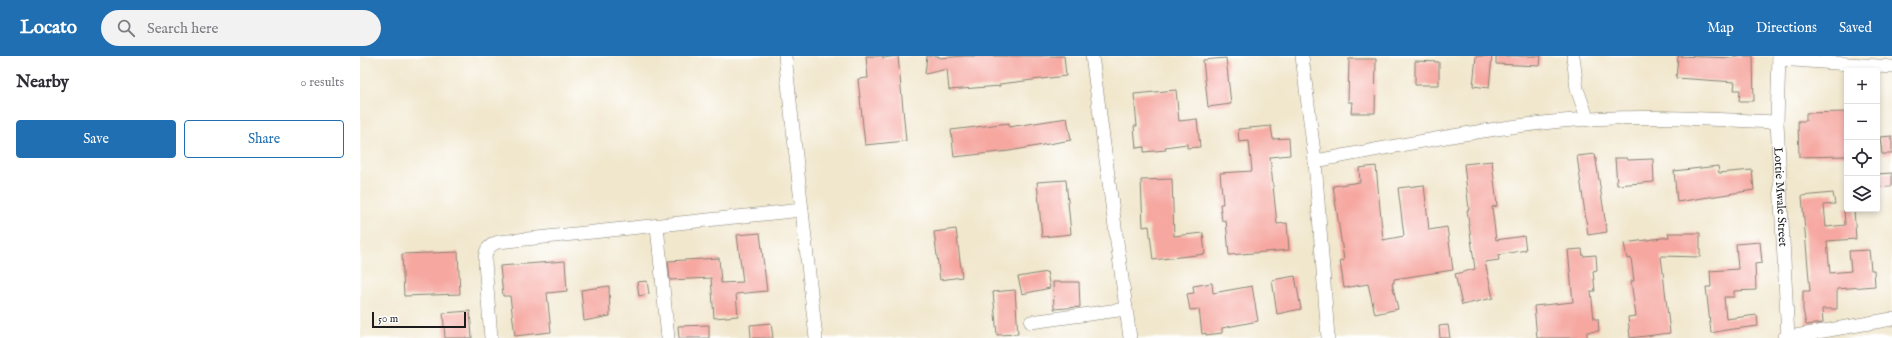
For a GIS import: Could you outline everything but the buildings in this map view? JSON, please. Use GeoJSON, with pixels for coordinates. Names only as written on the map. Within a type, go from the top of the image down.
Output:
{"type":"FeatureCollection","features":[{"type":"Feature","properties":{"kind":"street"},"geometry":{"type":"LineString","coordinates":[[785,56],[816,338]]}},
{"type":"Feature","properties":{"kind":"street"},"geometry":{"type":"LineString","coordinates":[[1092,56],[1130,338]]}},
{"type":"Feature","properties":{"kind":"street"},"geometry":{"type":"LineString","coordinates":[[1302,56],[1314,161],[1328,338]]}},
{"type":"Feature","properties":{"kind":"street"},"geometry":{"type":"LineString","coordinates":[[1573,56],[1577,89],[1588,120]]}},
{"type":"Feature","properties":{"kind":"street"},"geometry":{"type":"LineString","coordinates":[[1779,58],[1892,67]]}},
{"type":"Feature","properties":{"kind":"street","name":"Lottie Mwale Street"},"geometry":{"type":"LineString","coordinates":[[1779,58],[1777,122],[1787,338]]}},
{"type":"Feature","properties":{"kind":"street"},"geometry":{"type":"LineString","coordinates":[[1314,161],[1494,129],[1588,120],[1696,118],[1777,122]]}},
{"type":"Feature","properties":{"kind":"street"},"geometry":{"type":"LineString","coordinates":[[492,338],[485,262],[485,251],[490,245],[498,242],[802,210]]}},
{"type":"Feature","properties":{"kind":"street"},"geometry":{"type":"LineString","coordinates":[[657,226],[668,338]]}},
{"type":"Feature","properties":{"kind":"street"},"geometry":{"type":"LineString","coordinates":[[1031,322],[1126,309]]}},
{"type":"Feature","properties":{"kind":"street"},"geometry":{"type":"LineString","coordinates":[[1787,338],[1892,319]]}}]}
